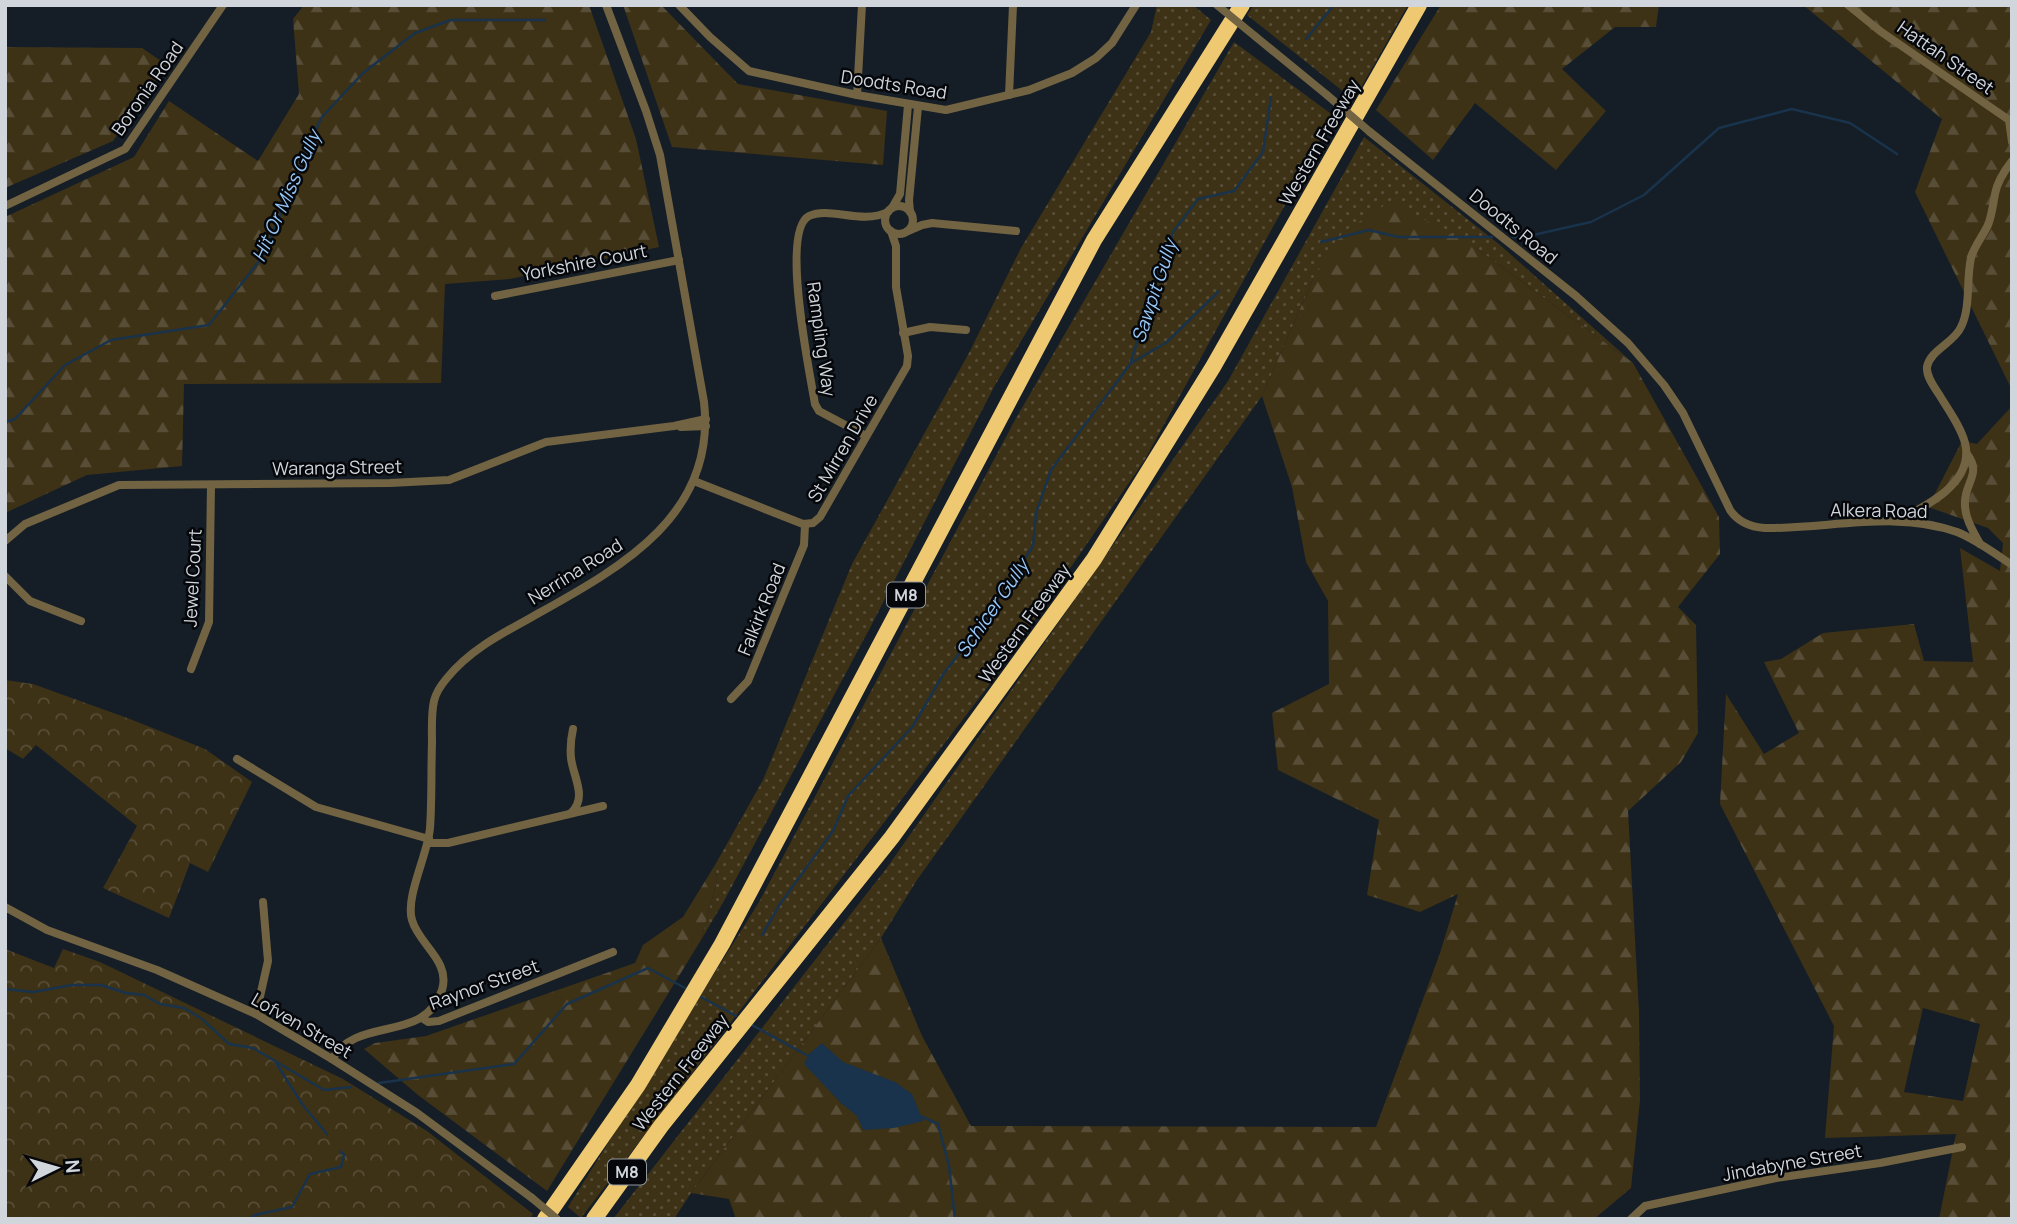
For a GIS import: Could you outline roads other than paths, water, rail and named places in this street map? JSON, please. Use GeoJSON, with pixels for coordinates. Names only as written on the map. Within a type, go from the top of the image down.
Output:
{"type":"FeatureCollection","features":[{"type":"Feature","properties":{"kind":"highway","name":"Western Freeway"},"geometry":{"type":"LineString","coordinates":[[545,1219],[638,1085],[722,943],[1094,240],[1242,5]]}},
{"type":"Feature","properties":{"kind":"highway","name":"Western Freeway"},"geometry":{"type":"LineString","coordinates":[[594,1219],[661,1126],[892,837],[1094,559],[1213,367],[1419,5]]}},
{"type":"Feature","properties":{"kind":"street","name":"Boronia Road"},"geometry":{"type":"LineString","coordinates":[[5,206],[125,149],[223,5]]}},
{"type":"Feature","properties":{"kind":"street","name":"Nerrina Road"},"geometry":{"type":"LineString","coordinates":[[422,1018],[437,1001],[444,978],[438,961],[415,929],[410,912],[429,841],[432,708],[437,692],[444,681],[480,647],[610,572],[631,556],[671,519],[694,481],[703,455],[706,423],[654,132],[604,5]]}},
{"type":"Feature","properties":{"kind":"street","name":"Doodts Road"},"geometry":{"type":"LineString","coordinates":[[679,5],[749,71],[857,96],[949,110],[1009,96],[1057,80],[1096,58],[1116,37],[1136,5]]}},
{"type":"Feature","properties":{"kind":"street"},"geometry":{"type":"LineString","coordinates":[[857,96],[862,5]]}},
{"type":"Feature","properties":{"kind":"street"},"geometry":{"type":"LineString","coordinates":[[1009,96],[1013,5]]}},
{"type":"Feature","properties":{"kind":"street","name":"Doodts Road"},"geometry":{"type":"LineString","coordinates":[[1217,5],[1370,132],[1577,296],[1628,343],[1664,384],[1683,413],[1730,510],[1737,519]]}},
{"type":"Feature","properties":{"kind":"street","name":"Hattah Street"},"geometry":{"type":"LineString","coordinates":[[1848,5],[1880,31],[2010,120],[2012,142]]}},
{"type":"Feature","properties":{"kind":"street"},"geometry":{"type":"LineString","coordinates":[[891,230],[886,222],[900,194],[908,105]]}},
{"type":"Feature","properties":{"kind":"street"},"geometry":{"type":"LineString","coordinates":[[907,231],[912,223],[909,200],[918,107]]}},
{"type":"Feature","properties":{"kind":"street"},"geometry":{"type":"LineString","coordinates":[[1980,544],[1969,522],[1965,504],[1973,468],[1962,435],[1927,372],[1928,364],[1934,355],[1954,338],[1962,327],[1971,256],[1988,225],[1995,191],[2012,161]]}},
{"type":"Feature","properties":{"kind":"street"},"geometry":{"type":"LineString","coordinates":[[862,218],[874,218],[903,207],[932,223]]}},
{"type":"Feature","properties":{"kind":"street","name":"Rampling Way"},"geometry":{"type":"LineString","coordinates":[[862,218],[816,214],[805,219],[799,231],[796,295],[815,404],[819,411],[866,436]]}},
{"type":"Feature","properties":{"kind":"street"},"geometry":{"type":"LineString","coordinates":[[862,218],[899,234],[932,223],[1016,231]]}},
{"type":"Feature","properties":{"kind":"street","name":"St Mirren Drive"},"geometry":{"type":"LineString","coordinates":[[694,481],[805,525],[820,517],[906,370],[908,356],[897,295],[897,246],[891,230]]}},
{"type":"Feature","properties":{"kind":"street","name":"St Mirren Drive"},"geometry":{"type":"LineString","coordinates":[[896,263],[907,231]]}},
{"type":"Feature","properties":{"kind":"street","name":"Yorkshire Court"},"geometry":{"type":"LineString","coordinates":[[495,296],[679,260]]}},
{"type":"Feature","properties":{"kind":"street"},"geometry":{"type":"LineString","coordinates":[[903,333],[930,327],[965,330]]}},
{"type":"Feature","properties":{"kind":"street","name":"Waranga Street"},"geometry":{"type":"LineString","coordinates":[[5,541],[25,524],[114,486],[449,480],[546,442],[706,423]]}},
{"type":"Feature","properties":{"kind":"street"},"geometry":{"type":"LineString","coordinates":[[1894,523],[1945,491],[1962,473],[1967,454]]}},
{"type":"Feature","properties":{"kind":"street","name":"Jewel Court"},"geometry":{"type":"LineString","coordinates":[[191,669],[209,622],[211,485]]}},
{"type":"Feature","properties":{"kind":"street","name":"Alkera Road"},"geometry":{"type":"LineString","coordinates":[[1737,519],[1752,526],[1772,528],[1894,523],[1938,527],[1956,532],[1980,544],[2012,565]]}},
{"type":"Feature","properties":{"kind":"street","name":"Falkirk Road"},"geometry":{"type":"LineString","coordinates":[[731,699],[746,685],[754,667],[804,545],[805,525]]}},
{"type":"Feature","properties":{"kind":"street"},"geometry":{"type":"LineString","coordinates":[[5,576],[30,601],[81,621]]}},
{"type":"Feature","properties":{"kind":"street"},"geometry":{"type":"LineString","coordinates":[[571,813],[579,804],[580,798],[571,762],[573,729]]}},
{"type":"Feature","properties":{"kind":"street"},"geometry":{"type":"LineString","coordinates":[[237,759],[316,807],[429,841],[447,843],[603,806]]}},
{"type":"Feature","properties":{"kind":"street"},"geometry":{"type":"LineString","coordinates":[[256,1014],[268,961],[263,902]]}},
{"type":"Feature","properties":{"kind":"street","name":"Lofven Street"},"geometry":{"type":"LineString","coordinates":[[5,907],[47,930],[157,970],[256,1014],[417,1113],[557,1219]]}},
{"type":"Feature","properties":{"kind":"street","name":"Raynor Street"},"geometry":{"type":"LineString","coordinates":[[332,1059],[342,1045],[357,1036],[403,1027],[422,1018],[429,1022],[439,1021],[613,952]]}},
{"type":"Feature","properties":{"kind":"street","name":"Jindabyne Street"},"geometry":{"type":"LineString","coordinates":[[1632,1219],[1645,1206],[1776,1178],[1880,1163],[1962,1147]]}},
{"type":"Feature","properties":{"kind":"water"},"geometry":{"type":"Polygon","coordinates":[[[822,1043],[843,1062],[895,1082],[912,1094],[923,1121],[894,1128],[863,1130],[857,1116],[804,1064],[809,1054],[822,1043]]]}},
{"type":"Feature","properties":{"kind":"waterway","name":"Sawpit Gully"},"geometry":{"type":"LineString","coordinates":[[1306,39],[1334,5]]}},
{"type":"Feature","properties":{"kind":"waterway","name":"Hit Or Miss Gully"},"geometry":{"type":"LineString","coordinates":[[5,422],[15,419],[65,365],[111,340],[209,325],[263,256],[321,118],[363,73],[415,33],[451,20],[545,20]]}},
{"type":"Feature","properties":{"kind":"waterway","name":"Sawpit Gully"},"geometry":{"type":"LineString","coordinates":[[1131,361],[1173,232],[1198,199],[1234,191],[1263,152],[1271,97]]}},
{"type":"Feature","properties":{"kind":"waterway","name":"Schicer Gully"},"geometry":{"type":"LineString","coordinates":[[1513,237],[1591,222],[1644,195],[1719,128],[1792,109],[1850,123],[1897,154]]}},
{"type":"Feature","properties":{"kind":"waterway","name":"Schicer Gully"},"geometry":{"type":"LineString","coordinates":[[1321,242],[1369,230],[1398,237],[1492,237]]}},
{"type":"Feature","properties":{"kind":"waterway","name":"Schicer Gully"},"geometry":{"type":"LineString","coordinates":[[762,935],[780,904],[833,831],[848,796],[913,726],[944,673],[980,627],[1033,546],[1036,513],[1051,470],[1131,363],[1167,342],[1219,291]]}},
{"type":"Feature","properties":{"kind":"waterway"},"geometry":{"type":"LineString","coordinates":[[379,1083],[514,1064],[567,1004],[648,968],[685,988]]}},
{"type":"Feature","properties":{"kind":"waterway"},"geometry":{"type":"LineString","coordinates":[[5,989],[33,992],[72,985],[101,985],[126,993],[144,995],[160,1004],[184,1008],[202,1019],[229,1044],[253,1048],[324,1090],[351,1087]]}},
{"type":"Feature","properties":{"kind":"waterway","name":"Schicer Gully"},"geometry":{"type":"LineString","coordinates":[[701,997],[736,1016]]}},
{"type":"Feature","properties":{"kind":"waterway"},"geometry":{"type":"LineString","coordinates":[[752,1025],[810,1057]]}},
{"type":"Feature","properties":{"kind":"waterway"},"geometry":{"type":"LineString","coordinates":[[276,1063],[302,1104],[327,1134]]}},
{"type":"Feature","properties":{"kind":"waterway"},"geometry":{"type":"LineString","coordinates":[[920,1116],[938,1124],[949,1166],[955,1219]]}},
{"type":"Feature","properties":{"kind":"waterway"},"geometry":{"type":"LineString","coordinates":[[250,1219],[255,1215],[292,1207],[310,1174],[341,1167],[344,1155],[341,1152]]}}]}
